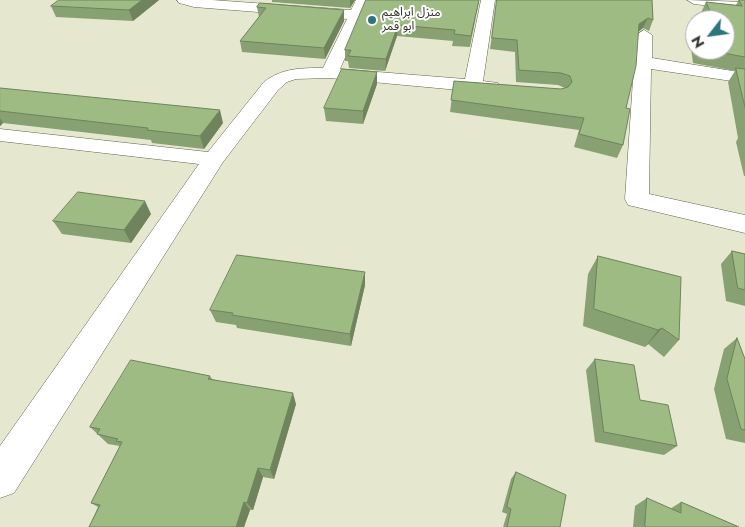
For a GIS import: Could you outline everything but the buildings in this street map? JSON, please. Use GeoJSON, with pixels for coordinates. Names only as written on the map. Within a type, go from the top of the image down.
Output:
{"type":"FeatureCollection","features":[{"type":"Feature","properties":{"kind":"street"},"geometry":{"type":"LineString","coordinates":[[184,0],[194,3],[360,7],[329,73]]}},
{"type":"Feature","properties":{"kind":"street"},"geometry":{"type":"LineString","coordinates":[[473,85],[488,0]]}},
{"type":"Feature","properties":{"kind":"street"},"geometry":{"type":"LineString","coordinates":[[694,0],[745,6]]}},
{"type":"Feature","properties":{"kind":"street"},"geometry":{"type":"LineString","coordinates":[[644,35],[637,199],[745,224]]}},
{"type":"Feature","properties":{"kind":"street"},"geometry":{"type":"LineString","coordinates":[[642,62],[745,78]]}},
{"type":"Feature","properties":{"kind":"street"},"geometry":{"type":"LineString","coordinates":[[0,479],[214,159],[271,86],[281,78],[295,74],[329,73],[510,89]]}},
{"type":"Feature","properties":{"kind":"street"},"geometry":{"type":"LineString","coordinates":[[0,135],[214,159]]}},
{"type":"Feature","properties":{"kind":"place","name":"منزل ابراهيم ابو قمر"},"geometry":{"type":"Point","coordinates":[372,20]}}]}
